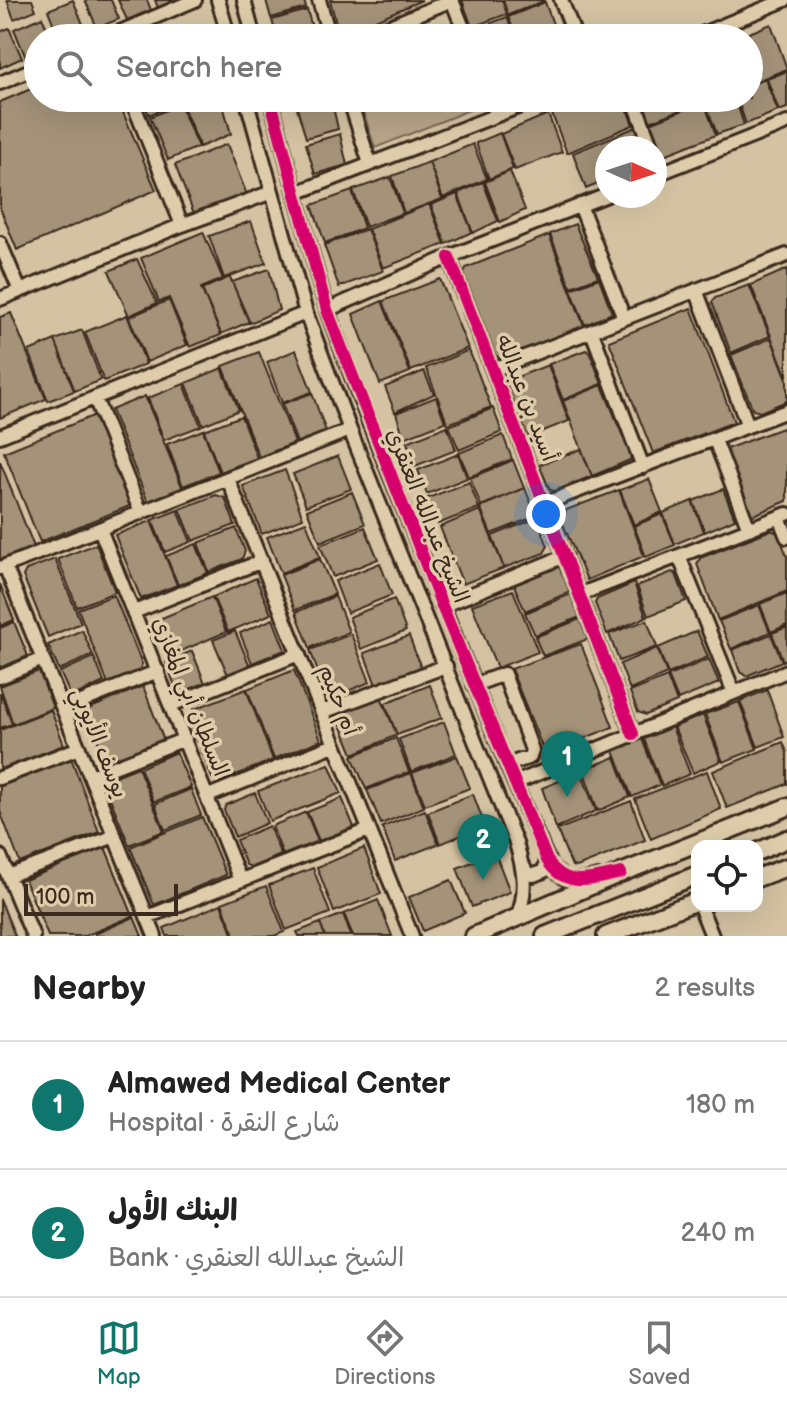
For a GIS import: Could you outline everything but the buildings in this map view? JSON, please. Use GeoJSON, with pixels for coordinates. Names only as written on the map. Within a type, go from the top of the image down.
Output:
{"type":"FeatureCollection","features":[{"type":"Feature","properties":{"kind":"main road"},"geometry":{"type":"LineString","coordinates":[[474,936],[787,807]]}},
{"type":"Feature","properties":{"kind":"main road"},"geometry":{"type":"LineString","coordinates":[[763,849],[787,839]]}},
{"type":"Feature","properties":{"kind":"main road"},"geometry":{"type":"LineString","coordinates":[[763,876],[787,867]]}},
{"type":"Feature","properties":{"kind":"main road"},"geometry":{"type":"LineString","coordinates":[[545,936],[691,877]]}},
{"type":"Feature","properties":{"kind":"main road"},"geometry":{"type":"LineString","coordinates":[[609,935],[691,906]]}},
{"type":"Feature","properties":{"kind":"street"},"geometry":{"type":"LineString","coordinates":[[139,24],[195,0]]}},
{"type":"Feature","properties":{"kind":"street"},"geometry":{"type":"LineString","coordinates":[[218,0],[225,24]]}},
{"type":"Feature","properties":{"kind":"street"},"geometry":{"type":"LineString","coordinates":[[244,0],[250,24]]}},
{"type":"Feature","properties":{"kind":"street"},"geometry":{"type":"LineString","coordinates":[[319,0],[326,24]]}},
{"type":"Feature","properties":{"kind":"street"},"geometry":{"type":"LineString","coordinates":[[395,24],[452,0],[461,24]]}},
{"type":"Feature","properties":{"kind":"street"},"geometry":{"type":"LineString","coordinates":[[561,0],[570,24]]}},
{"type":"Feature","properties":{"kind":"street"},"geometry":{"type":"LineString","coordinates":[[726,24],[785,0]]}},
{"type":"Feature","properties":{"kind":"street"},"geometry":{"type":"LineString","coordinates":[[0,83],[24,73]]}},
{"type":"Feature","properties":{"kind":"street"},"geometry":{"type":"LineString","coordinates":[[137,112],[182,225]]}},
{"type":"Feature","properties":{"kind":"street","name":"الشيخ عبدالله العنقري"},"geometry":{"type":"LineString","coordinates":[[250,112],[306,313],[523,866],[524,900],[517,918]]}},
{"type":"Feature","properties":{"kind":"street","name":"الشيخ عبدالله العنقري"},"geometry":{"type":"LineString","coordinates":[[274,112],[327,310],[442,606],[547,860]]}},
{"type":"Feature","properties":{"kind":"street"},"geometry":{"type":"LineString","coordinates":[[353,112],[370,164]]}},
{"type":"Feature","properties":{"kind":"street"},"geometry":{"type":"LineString","coordinates":[[296,193],[505,112]]}},
{"type":"Feature","properties":{"kind":"street"},"geometry":{"type":"LineString","coordinates":[[638,112],[647,136]]}},
{"type":"Feature","properties":{"kind":"street"},"geometry":{"type":"LineString","coordinates":[[667,170],[787,123]]}},
{"type":"Feature","properties":{"kind":"street"},"geometry":{"type":"LineString","coordinates":[[0,299],[272,192]]}},
{"type":"Feature","properties":{"kind":"street"},"geometry":{"type":"LineString","coordinates":[[327,310],[449,257],[595,199]]}},
{"type":"Feature","properties":{"kind":"street"},"geometry":{"type":"LineString","coordinates":[[580,205],[624,318]]}},
{"type":"Feature","properties":{"kind":"street"},"geometry":{"type":"LineString","coordinates":[[0,243],[20,291]]}},
{"type":"Feature","properties":{"kind":"street"},"geometry":{"type":"LineString","coordinates":[[494,369],[787,255]]}},
{"type":"Feature","properties":{"kind":"street","name":"أسيد بن عبدالله"},"geometry":{"type":"LineString","coordinates":[[449,257],[633,734]]}},
{"type":"Feature","properties":{"kind":"street"},"geometry":{"type":"LineString","coordinates":[[696,290],[748,426]]}},
{"type":"Feature","properties":{"kind":"street"},"geometry":{"type":"LineString","coordinates":[[0,436],[306,313]]}},
{"type":"Feature","properties":{"kind":"street"},"geometry":{"type":"LineString","coordinates":[[592,332],[643,467]]}},
{"type":"Feature","properties":{"kind":"street"},"geometry":{"type":"LineString","coordinates":[[95,398],[141,513]]}},
{"type":"Feature","properties":{"kind":"street"},"geometry":{"type":"LineString","coordinates":[[546,503],[787,412]]}},
{"type":"Feature","properties":{"kind":"street"},"geometry":{"type":"LineString","coordinates":[[3,567],[350,430]]}},
{"type":"Feature","properties":{"kind":"street"},"geometry":{"type":"LineString","coordinates":[[715,440],[749,529]]}},
{"type":"Feature","properties":{"kind":"street","name":"أم حكيم"},"geometry":{"type":"LineString","coordinates":[[228,479],[412,936]]}},
{"type":"Feature","properties":{"kind":"street"},"geometry":{"type":"LineString","coordinates":[[581,594],[783,515],[787,537]]}},
{"type":"Feature","properties":{"kind":"street","name":"السلطان أبي المغازي"},"geometry":{"type":"LineString","coordinates":[[100,529],[240,880]]}},
{"type":"Feature","properties":{"kind":"street"},"geometry":{"type":"LineString","coordinates":[[442,606],[565,556]]}},
{"type":"Feature","properties":{"kind":"street"},"geometry":{"type":"LineString","coordinates":[[679,556],[734,693]]}},
{"type":"Feature","properties":{"kind":"street"},"geometry":{"type":"LineString","coordinates":[[134,612],[262,561]]}},
{"type":"Feature","properties":{"kind":"street","name":"يوسف الأيوبي"},"geometry":{"type":"LineString","coordinates":[[3,567],[155,936]]}},
{"type":"Feature","properties":{"kind":"street"},"geometry":{"type":"LineString","coordinates":[[171,705],[299,654]]}},
{"type":"Feature","properties":{"kind":"street"},"geometry":{"type":"LineString","coordinates":[[0,677],[43,659]]}},
{"type":"Feature","properties":{"kind":"street"},"geometry":{"type":"LineString","coordinates":[[322,712],[446,666]]}},
{"type":"Feature","properties":{"kind":"street"},"geometry":{"type":"LineString","coordinates":[[64,709],[158,671]]}},
{"type":"Feature","properties":{"kind":"street"},"geometry":{"type":"LineString","coordinates":[[515,783],[787,671]]}},
{"type":"Feature","properties":{"kind":"street"},"geometry":{"type":"LineString","coordinates":[[474,685],[504,674],[532,750],[530,757],[507,765]]}},
{"type":"Feature","properties":{"kind":"street"},"geometry":{"type":"LineString","coordinates":[[91,776],[185,739]]}},
{"type":"Feature","properties":{"kind":"street"},"geometry":{"type":"LineString","coordinates":[[208,796],[334,745]]}},
{"type":"Feature","properties":{"kind":"street"},"geometry":{"type":"LineString","coordinates":[[0,778],[79,748]]}},
{"type":"Feature","properties":{"kind":"street"},"geometry":{"type":"LineString","coordinates":[[147,917],[369,830]]}},
{"type":"Feature","properties":{"kind":"street"},"geometry":{"type":"LineString","coordinates":[[8,876],[115,836]]}},
{"type":"Feature","properties":{"kind":"street"},"geometry":{"type":"LineString","coordinates":[[0,856],[33,936]]}},
{"type":"Feature","properties":{"kind":"street"},"geometry":{"type":"LineString","coordinates":[[523,866],[527,873],[534,875],[544,871],[547,860]]}},
{"type":"Feature","properties":{"kind":"street"},"geometry":{"type":"LineString","coordinates":[[547,860],[558,875],[566,879],[581,881],[621,873]]}},
{"type":"Feature","properties":{"kind":"street"},"geometry":{"type":"LineString","coordinates":[[701,912],[708,935]]}},
{"type":"Feature","properties":{"kind":"shaded area"},"geometry":{"type":"Polygon","coordinates":[[[363,112],[465,112],[375,148],[363,112]]]}},
{"type":"Feature","properties":{"kind":"cycle path"},"geometry":{"type":"LineString","coordinates":[[274,112],[327,310],[442,606],[547,860],[562,876],[571,879],[621,873]]}},
{"type":"Feature","properties":{"kind":"cycle path"},"geometry":{"type":"LineString","coordinates":[[449,257],[633,734]]}},
{"type":"Feature","properties":{"kind":"place","name":"Almawed Medical Center"},"geometry":{"type":"Point","coordinates":[567,797]}},
{"type":"Feature","properties":{"kind":"place","name":"البنك الأول"},"geometry":{"type":"Point","coordinates":[483,880]}}]}
